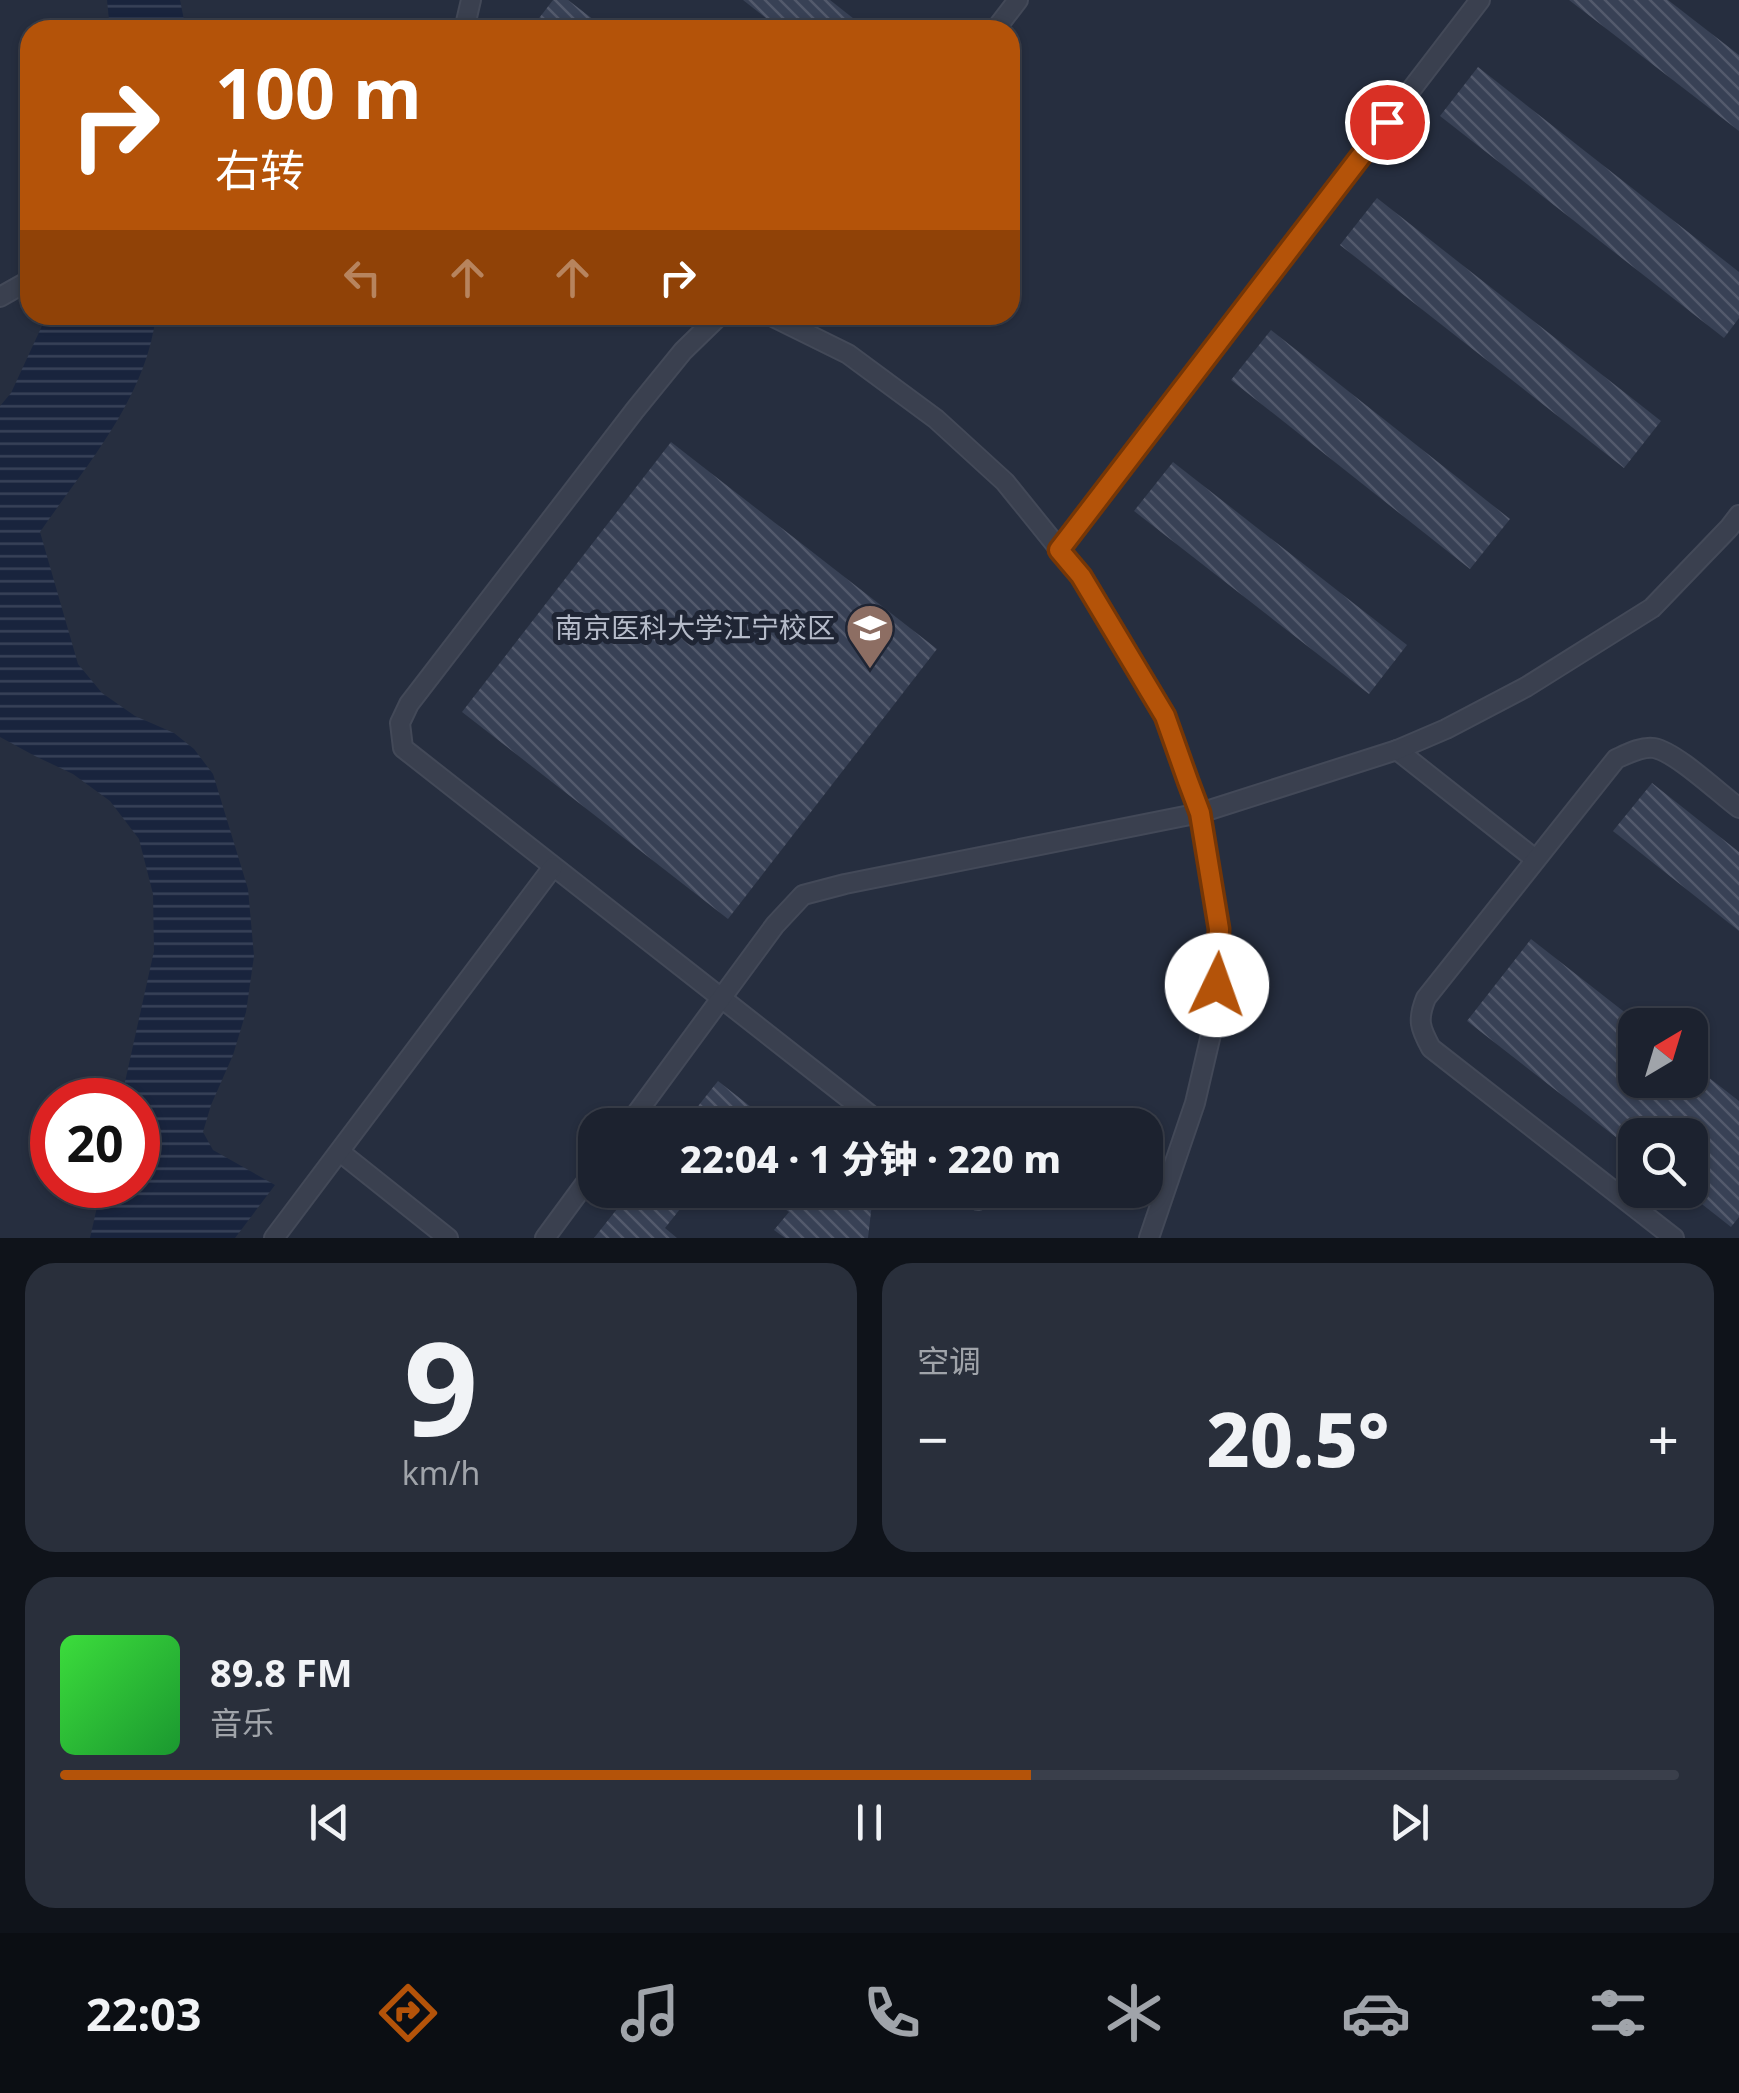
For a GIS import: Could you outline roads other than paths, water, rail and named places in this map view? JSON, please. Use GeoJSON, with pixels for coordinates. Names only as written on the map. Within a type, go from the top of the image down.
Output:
{"type":"FeatureCollection","features":[{"type":"Feature","properties":{"kind":"lane"},"geometry":{"type":"LineString","coordinates":[[1003,20],[1018,0]]}},
{"type":"Feature","properties":{"kind":"lane"},"geometry":{"type":"LineString","coordinates":[[1059,550],[1480,0]]}},
{"type":"Feature","properties":{"kind":"lane"},"geometry":{"type":"LineString","coordinates":[[710,325],[683,352],[624,426],[410,704],[400,723],[403,748],[860,1108]]}},
{"type":"Feature","properties":{"kind":"lane"},"geometry":{"type":"LineString","coordinates":[[789,325],[848,354],[936,420],[1005,482],[1081,576],[1165,716],[1200,813],[1219,929],[1216,1013],[1195,1103],[1150,1238]]}},
{"type":"Feature","properties":{"kind":"lane"},"geometry":{"type":"LineString","coordinates":[[641,1108],[775,925],[803,895],[1200,813],[1396,750],[1526,687],[1652,608],[1739,515]]}},
{"type":"Feature","properties":{"kind":"lane"},"geometry":{"type":"LineString","coordinates":[[1674,1238],[1430,1048],[1420,1029],[1421,1010],[1426,998],[1616,759],[1652,747],[1673,757],[1739,808]]}},
{"type":"Feature","properties":{"kind":"lane"},"geometry":{"type":"LineString","coordinates":[[1396,750],[1535,859]]}},
{"type":"Feature","properties":{"kind":"lane"},"geometry":{"type":"LineString","coordinates":[[274,1238],[553,867]]}},
{"type":"Feature","properties":{"kind":"lane"},"geometry":{"type":"LineString","coordinates":[[340,1152],[448,1238]]}},
{"type":"Feature","properties":{"kind":"lane"},"geometry":{"type":"LineString","coordinates":[[544,1238],[578,1193]]}},
{"type":"Feature","properties":{"kind":"water"},"geometry":{"type":"Polygon","coordinates":[[[107,0],[180,0],[184,20],[109,20],[107,0]]]}},
{"type":"Feature","properties":{"kind":"water"},"geometry":{"type":"Polygon","coordinates":[[[42,325],[154,325],[140,375],[127,403],[40,532],[78,664],[102,693],[135,716],[174,733],[194,749],[213,774],[248,889],[254,956],[246,1012],[203,1132],[213,1150],[275,1185],[235,1238],[90,1238],[97,1208],[160,1208],[160,1078],[126,1078],[154,951],[153,894],[139,839],[110,801],[73,774],[0,737],[0,406],[11,393],[42,325]]]}},
{"type":"Feature","properties":{"kind":"place","name":"南京医科大学江宁校区"},"geometry":{"type":"Point","coordinates":[870,670]}}]}
